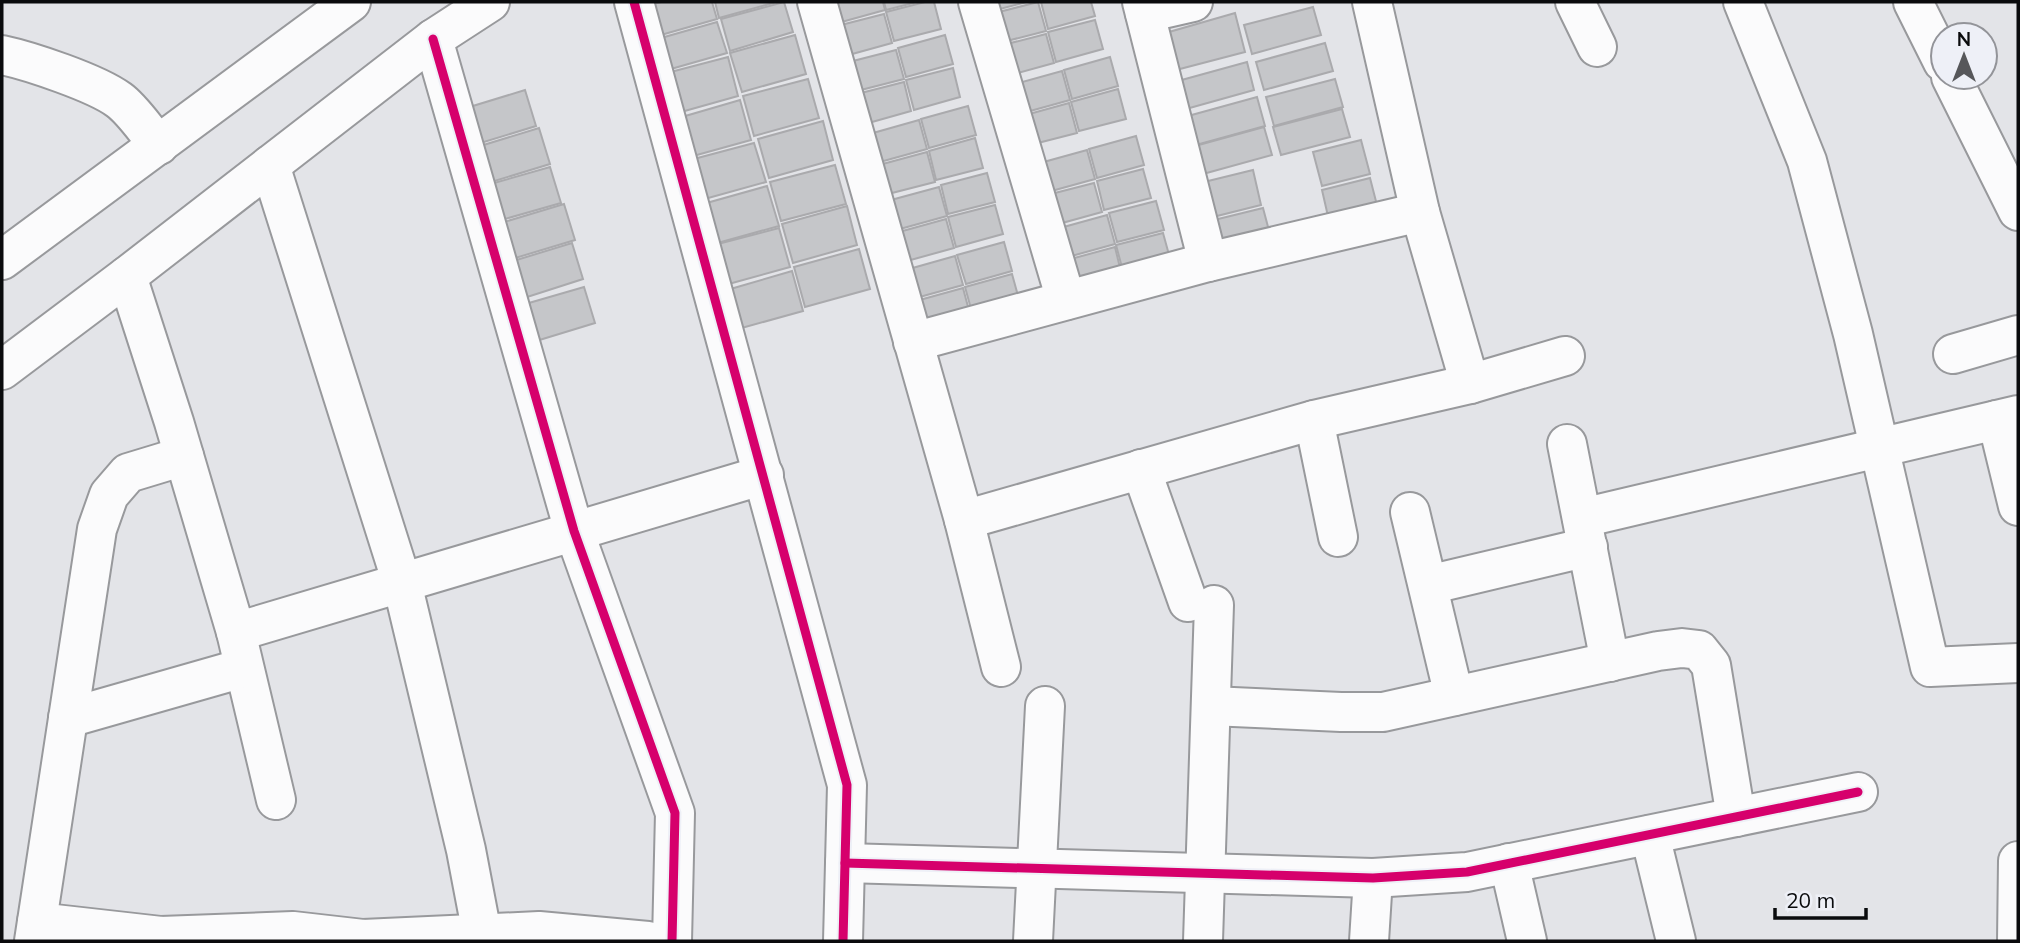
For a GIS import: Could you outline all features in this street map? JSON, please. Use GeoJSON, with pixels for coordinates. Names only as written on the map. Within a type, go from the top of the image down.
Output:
{"type":"FeatureCollection","features":[{"type":"Feature","properties":{"kind":"street"},"geometry":{"type":"LineString","coordinates":[[2,260],[351,2]]}},
{"type":"Feature","properties":{"kind":"street"},"geometry":{"type":"LineString","coordinates":[[2,370],[433,39],[490,2]]}},
{"type":"Feature","properties":{"kind":"street"},"geometry":{"type":"LineString","coordinates":[[634,2],[847,785],[843,941]]}},
{"type":"Feature","properties":{"kind":"street"},"geometry":{"type":"LineString","coordinates":[[817,2],[964,520],[1001,667]]}},
{"type":"Feature","properties":{"kind":"street"},"geometry":{"type":"LineString","coordinates":[[978,2],[1066,300]]}},
{"type":"Feature","properties":{"kind":"street"},"geometry":{"type":"LineString","coordinates":[[1193,2],[1144,8],[1208,262]]}},
{"type":"Feature","properties":{"kind":"street"},"geometry":{"type":"LineString","coordinates":[[1372,2],[1420,212],[1470,384]]}},
{"type":"Feature","properties":{"kind":"street"},"geometry":{"type":"LineString","coordinates":[[1575,2],[1597,47]]}},
{"type":"Feature","properties":{"kind":"street"},"geometry":{"type":"LineString","coordinates":[[1743,2],[1807,161],[1880,447],[1930,667],[2018,663]]}},
{"type":"Feature","properties":{"kind":"street"},"geometry":{"type":"LineString","coordinates":[[1913,2],[1929,34]]}},
{"type":"Feature","properties":{"kind":"street"},"geometry":{"type":"LineString","coordinates":[[433,39],[574,531],[675,813],[672,941]]}},
{"type":"Feature","properties":{"kind":"street"},"geometry":{"type":"LineString","coordinates":[[2,55],[83,82],[120,100],[159,145]]}},
{"type":"Feature","properties":{"kind":"street"},"geometry":{"type":"LineString","coordinates":[[1958,91],[2015,200]]}},
{"type":"Feature","properties":{"kind":"street"},"geometry":{"type":"LineString","coordinates":[[270,164],[402,583],[466,850],[482,934]]}},
{"type":"Feature","properties":{"kind":"street"},"geometry":{"type":"LineString","coordinates":[[913,342],[1208,262],[1420,212]]}},
{"type":"Feature","properties":{"kind":"street"},"geometry":{"type":"LineString","coordinates":[[127,276],[184,456],[239,650],[276,800]]}},
{"type":"Feature","properties":{"kind":"street"},"geometry":{"type":"LineString","coordinates":[[1953,354],[2018,335]]}},
{"type":"Feature","properties":{"kind":"street"},"geometry":{"type":"LineString","coordinates":[[964,520],[1314,420],[1470,384],[1565,356]]}},
{"type":"Feature","properties":{"kind":"street"},"geometry":{"type":"LineString","coordinates":[[1427,585],[1585,532],[1880,447],[2008,418],[2018,506]]}},
{"type":"Feature","properties":{"kind":"street"},"geometry":{"type":"LineString","coordinates":[[1314,420],[1338,537]]}},
{"type":"Feature","properties":{"kind":"street"},"geometry":{"type":"LineString","coordinates":[[1567,444],[1610,662]]}},
{"type":"Feature","properties":{"kind":"street"},"geometry":{"type":"LineString","coordinates":[[184,456],[128,473],[109,495],[97,529],[36,931],[162,936],[293,931],[363,939],[539,931],[648,941]]}},
{"type":"Feature","properties":{"kind":"street"},"geometry":{"type":"LineString","coordinates":[[1140,469],[1201,603],[1211,706],[1203,941]]}},
{"type":"Feature","properties":{"kind":"street"},"geometry":{"type":"LineString","coordinates":[[68,718],[402,583],[764,475]]}},
{"type":"Feature","properties":{"kind":"street"},"geometry":{"type":"LineString","coordinates":[[1410,512],[1454,696]]}},
{"type":"Feature","properties":{"kind":"street"},"geometry":{"type":"LineString","coordinates":[[1211,706],[1383,712],[1658,651],[1682,648],[1699,650],[1711,665],[1736,817]]}},
{"type":"Feature","properties":{"kind":"street"},"geometry":{"type":"LineString","coordinates":[[1033,941],[1045,706]]}},
{"type":"Feature","properties":{"kind":"street"},"geometry":{"type":"LineString","coordinates":[[845,863],[1373,878],[1467,872],[1858,792]]}},
{"type":"Feature","properties":{"kind":"street"},"geometry":{"type":"LineString","coordinates":[[1650,835],[1676,941]]}},
{"type":"Feature","properties":{"kind":"street"},"geometry":{"type":"LineString","coordinates":[[2017,941],[2018,861]]}},
{"type":"Feature","properties":{"kind":"street"},"geometry":{"type":"LineString","coordinates":[[1510,863],[1527,941]]}},
{"type":"Feature","properties":{"kind":"street"},"geometry":{"type":"LineString","coordinates":[[1368,941],[1373,878]]}},
{"type":"Feature","properties":{"kind":"building"},"geometry":{"type":"Polygon","coordinates":[[[661,2],[712,2],[717,19],[654,37],[645,6],[661,2]]]}},
{"type":"Feature","properties":{"kind":"building"},"geometry":{"type":"Polygon","coordinates":[[[715,2],[777,2],[719,18],[715,2]]]}},
{"type":"Feature","properties":{"kind":"building"},"geometry":{"type":"Polygon","coordinates":[[[784,2],[793,32],[730,51],[721,19],[784,2]]]}},
{"type":"Feature","properties":{"kind":"building"},"geometry":{"type":"Polygon","coordinates":[[[833,2],[883,2],[885,10],[838,23],[833,2]]]}},
{"type":"Feature","properties":{"kind":"building"},"geometry":{"type":"Polygon","coordinates":[[[884,2],[917,2],[886,10],[884,2]]]}},
{"type":"Feature","properties":{"kind":"building"},"geometry":{"type":"Polygon","coordinates":[[[934,2],[941,29],[894,41],[886,12],[934,2]]]}},
{"type":"Feature","properties":{"kind":"building"},"geometry":{"type":"Polygon","coordinates":[[[989,2],[1027,2],[992,11],[989,2]]]}},
{"type":"Feature","properties":{"kind":"building"},"geometry":{"type":"Polygon","coordinates":[[[1038,2],[1046,31],[999,43],[991,14],[1038,2]]]}},
{"type":"Feature","properties":{"kind":"building"},"geometry":{"type":"Polygon","coordinates":[[[1041,2],[1091,2],[1095,16],[1048,29],[1041,2]]]}},
{"type":"Feature","properties":{"kind":"building"},"geometry":{"type":"Polygon","coordinates":[[[1313,7],[1321,35],[1252,54],[1244,25],[1313,7]]]}},
{"type":"Feature","properties":{"kind":"building"},"geometry":{"type":"Polygon","coordinates":[[[1235,13],[1245,52],[1176,70],[1162,34],[1235,13]]]}},
{"type":"Feature","properties":{"kind":"building"},"geometry":{"type":"Polygon","coordinates":[[[884,14],[892,43],[845,56],[837,26],[884,14]]]}},
{"type":"Feature","properties":{"kind":"building"},"geometry":{"type":"Polygon","coordinates":[[[1095,20],[1103,49],[1056,62],[1048,32],[1095,20]]]}},
{"type":"Feature","properties":{"kind":"building"},"geometry":{"type":"Polygon","coordinates":[[[717,22],[727,53],[664,71],[654,40],[717,22]]]}},
{"type":"Feature","properties":{"kind":"building"},"geometry":{"type":"Polygon","coordinates":[[[1046,34],[1054,63],[1007,76],[999,46],[1046,34]]]}},
{"type":"Feature","properties":{"kind":"building"},"geometry":{"type":"Polygon","coordinates":[[[795,35],[806,74],[742,92],[730,53],[795,35]]]}},
{"type":"Feature","properties":{"kind":"building"},"geometry":{"type":"Polygon","coordinates":[[[945,35],[953,64],[906,77],[898,48],[945,35]]]}},
{"type":"Feature","properties":{"kind":"building"},"geometry":{"type":"Polygon","coordinates":[[[1325,43],[1333,71],[1264,90],[1256,62],[1325,43]]]}},
{"type":"Feature","properties":{"kind":"building"},"geometry":{"type":"Polygon","coordinates":[[[896,50],[904,79],[857,91],[849,62],[896,50]]]}},
{"type":"Feature","properties":{"kind":"building"},"geometry":{"type":"Polygon","coordinates":[[[728,57],[738,96],[674,114],[663,74],[728,57]]]}},
{"type":"Feature","properties":{"kind":"building"},"geometry":{"type":"Polygon","coordinates":[[[1110,57],[1118,86],[1072,99],[1064,70],[1110,57]]]}},
{"type":"Feature","properties":{"kind":"building"},"geometry":{"type":"Polygon","coordinates":[[[1247,62],[1254,90],[1186,109],[1178,81],[1247,62]]]}},
{"type":"Feature","properties":{"kind":"building"},"geometry":{"type":"Polygon","coordinates":[[[953,68],[960,97],[914,110],[906,80],[953,68]]]}},
{"type":"Feature","properties":{"kind":"building"},"geometry":{"type":"Polygon","coordinates":[[[1062,71],[1070,100],[1023,113],[1015,84],[1062,71]]]}},
{"type":"Feature","properties":{"kind":"building"},"geometry":{"type":"Polygon","coordinates":[[[808,79],[819,118],[754,136],[743,96],[808,79]]]}},
{"type":"Feature","properties":{"kind":"building"},"geometry":{"type":"Polygon","coordinates":[[[1335,79],[1343,107],[1274,126],[1266,97],[1335,79]]]}},
{"type":"Feature","properties":{"kind":"building"},"geometry":{"type":"Polygon","coordinates":[[[904,82],[911,111],[865,124],[857,94],[904,82]]]}},
{"type":"Feature","properties":{"kind":"building"},"geometry":{"type":"Polygon","coordinates":[[[1118,89],[1126,119],[1079,131],[1071,102],[1118,89]]]}},
{"type":"Feature","properties":{"kind":"building"},"geometry":{"type":"Polygon","coordinates":[[[525,90],[536,126],[474,145],[463,109],[525,90]]]}},
{"type":"Feature","properties":{"kind":"building"},"geometry":{"type":"Polygon","coordinates":[[[1257,97],[1265,126],[1196,145],[1188,116],[1257,97]]]}},
{"type":"Feature","properties":{"kind":"building"},"geometry":{"type":"Polygon","coordinates":[[[740,100],[751,140],[686,158],[675,119],[740,100]]]}},
{"type":"Feature","properties":{"kind":"building"},"geometry":{"type":"Polygon","coordinates":[[[1069,103],[1077,133],[1030,145],[1022,116],[1069,103]]]}},
{"type":"Feature","properties":{"kind":"building"},"geometry":{"type":"Polygon","coordinates":[[[968,106],[976,135],[929,148],[921,119],[968,106]]]}},
{"type":"Feature","properties":{"kind":"building"},"geometry":{"type":"Polygon","coordinates":[[[1342,109],[1350,137],[1281,155],[1273,127],[1342,109]]]}},
{"type":"Feature","properties":{"kind":"building"},"geometry":{"type":"Polygon","coordinates":[[[919,120],[927,149],[880,162],[873,133],[919,120]]]}},
{"type":"Feature","properties":{"kind":"building"},"geometry":{"type":"Polygon","coordinates":[[[823,121],[833,160],[769,178],[758,139],[823,121]]]}},
{"type":"Feature","properties":{"kind":"building"},"geometry":{"type":"Polygon","coordinates":[[[1264,127],[1272,155],[1203,174],[1195,146],[1264,127]]]}},
{"type":"Feature","properties":{"kind":"building"},"geometry":{"type":"Polygon","coordinates":[[[539,128],[550,164],[488,183],[477,147],[539,128]]]}},
{"type":"Feature","properties":{"kind":"building"},"geometry":{"type":"Polygon","coordinates":[[[1136,136],[1144,165],[1097,178],[1089,149],[1136,136]]]}},
{"type":"Feature","properties":{"kind":"building"},"geometry":{"type":"Polygon","coordinates":[[[975,138],[983,168],[936,180],[929,151],[975,138]]]}},
{"type":"Feature","properties":{"kind":"building"},"geometry":{"type":"Polygon","coordinates":[[[1361,140],[1370,174],[1322,186],[1313,152],[1361,140]]]}},
{"type":"Feature","properties":{"kind":"building"},"geometry":{"type":"Polygon","coordinates":[[[754,143],[766,182],[701,200],[690,160],[754,143]]]}},
{"type":"Feature","properties":{"kind":"building"},"geometry":{"type":"Polygon","coordinates":[[[1087,150],[1095,179],[1048,192],[1040,163],[1087,150]]]}},
{"type":"Feature","properties":{"kind":"building"},"geometry":{"type":"Polygon","coordinates":[[[927,152],[935,182],[888,194],[879,165],[927,152]]]}},
{"type":"Feature","properties":{"kind":"building"},"geometry":{"type":"Polygon","coordinates":[[[835,165],[846,204],[781,221],[770,182],[835,165]]]}},
{"type":"Feature","properties":{"kind":"building"},"geometry":{"type":"Polygon","coordinates":[[[550,167],[561,203],[498,221],[487,185],[550,167]]]}},
{"type":"Feature","properties":{"kind":"building"},"geometry":{"type":"Polygon","coordinates":[[[1143,169],[1151,198],[1104,210],[1097,181],[1143,169]]]}},
{"type":"Feature","properties":{"kind":"building"},"geometry":{"type":"Polygon","coordinates":[[[1253,170],[1261,205],[1213,217],[1204,182],[1253,170]]]}},
{"type":"Feature","properties":{"kind":"building"},"geometry":{"type":"Polygon","coordinates":[[[987,173],[995,202],[948,214],[941,185],[987,173]]]}},
{"type":"Feature","properties":{"kind":"building"},"geometry":{"type":"Polygon","coordinates":[[[1370,178],[1379,213],[1330,225],[1322,190],[1370,178]]]}},
{"type":"Feature","properties":{"kind":"building"},"geometry":{"type":"Polygon","coordinates":[[[1094,183],[1102,212],[1055,225],[1047,195],[1094,183]]]}},
{"type":"Feature","properties":{"kind":"building"},"geometry":{"type":"Polygon","coordinates":[[[767,186],[779,226],[714,244],[703,204],[767,186]]]}},
{"type":"Feature","properties":{"kind":"building"},"geometry":{"type":"Polygon","coordinates":[[[939,187],[947,216],[900,229],[891,200],[939,187]]]}},
{"type":"Feature","properties":{"kind":"building"},"geometry":{"type":"Polygon","coordinates":[[[1156,201],[1164,230],[1117,242],[1109,213],[1156,201]]]}},
{"type":"Feature","properties":{"kind":"building"},"geometry":{"type":"Polygon","coordinates":[[[564,204],[575,240],[512,259],[501,223],[564,204]]]}},
{"type":"Feature","properties":{"kind":"building"},"geometry":{"type":"Polygon","coordinates":[[[995,205],[1003,234],[956,247],[948,217],[995,205]]]}},
{"type":"Feature","properties":{"kind":"building"},"geometry":{"type":"Polygon","coordinates":[[[847,206],[857,245],[793,263],[782,224],[847,206]]]}},
{"type":"Feature","properties":{"kind":"building"},"geometry":{"type":"Polygon","coordinates":[[[1263,208],[1272,242],[1223,255],[1214,220],[1263,208]]]}},
{"type":"Feature","properties":{"kind":"building"},"geometry":{"type":"Polygon","coordinates":[[[1107,215],[1115,244],[1068,257],[1060,228],[1107,215]]]}},
{"type":"Feature","properties":{"kind":"building"},"geometry":{"type":"Polygon","coordinates":[[[946,219],[954,248],[907,261],[899,232],[946,219]]]}},
{"type":"Feature","properties":{"kind":"building"},"geometry":{"type":"Polygon","coordinates":[[[779,228],[790,267],[725,285],[714,245],[779,228]]]}},
{"type":"Feature","properties":{"kind":"building"},"geometry":{"type":"Polygon","coordinates":[[[1163,233],[1171,262],[1124,275],[1116,245],[1163,233]]]}},
{"type":"Feature","properties":{"kind":"building"},"geometry":{"type":"Polygon","coordinates":[[[1004,242],[1012,271],[966,284],[957,255],[1004,242]]]}},
{"type":"Feature","properties":{"kind":"building"},"geometry":{"type":"Polygon","coordinates":[[[572,243],[583,279],[521,299],[510,262],[572,243]]]}},
{"type":"Feature","properties":{"kind":"building"},"geometry":{"type":"Polygon","coordinates":[[[1115,247],[1122,276],[1076,289],[1067,260],[1115,247]]]}},
{"type":"Feature","properties":{"kind":"building"},"geometry":{"type":"Polygon","coordinates":[[[859,249],[870,289],[805,307],[794,267],[859,249]]]}},
{"type":"Feature","properties":{"kind":"building"},"geometry":{"type":"Polygon","coordinates":[[[955,256],[963,285],[916,298],[909,269],[955,256]]]}},
{"type":"Feature","properties":{"kind":"building"},"geometry":{"type":"Polygon","coordinates":[[[792,271],[803,311],[738,329],[727,290],[792,271]]]}},
{"type":"Feature","properties":{"kind":"building"},"geometry":{"type":"Polygon","coordinates":[[[1012,274],[1020,303],[973,316],[965,287],[1012,274]]]}},
{"type":"Feature","properties":{"kind":"building"},"geometry":{"type":"Polygon","coordinates":[[[584,287],[595,323],[533,342],[522,305],[584,287]]]}},
{"type":"Feature","properties":{"kind":"building"},"geometry":{"type":"Polygon","coordinates":[[[963,288],[971,318],[924,330],[916,301],[963,288]]]}},
{"type":"Feature","properties":{"kind":"cycle path"},"geometry":{"type":"LineString","coordinates":[[634,2],[847,785],[843,941]]}},
{"type":"Feature","properties":{"kind":"cycle path"},"geometry":{"type":"LineString","coordinates":[[433,39],[574,531],[675,813],[672,941]]}},
{"type":"Feature","properties":{"kind":"cycle path"},"geometry":{"type":"LineString","coordinates":[[845,863],[1373,878],[1467,872],[1858,792]]}}]}
